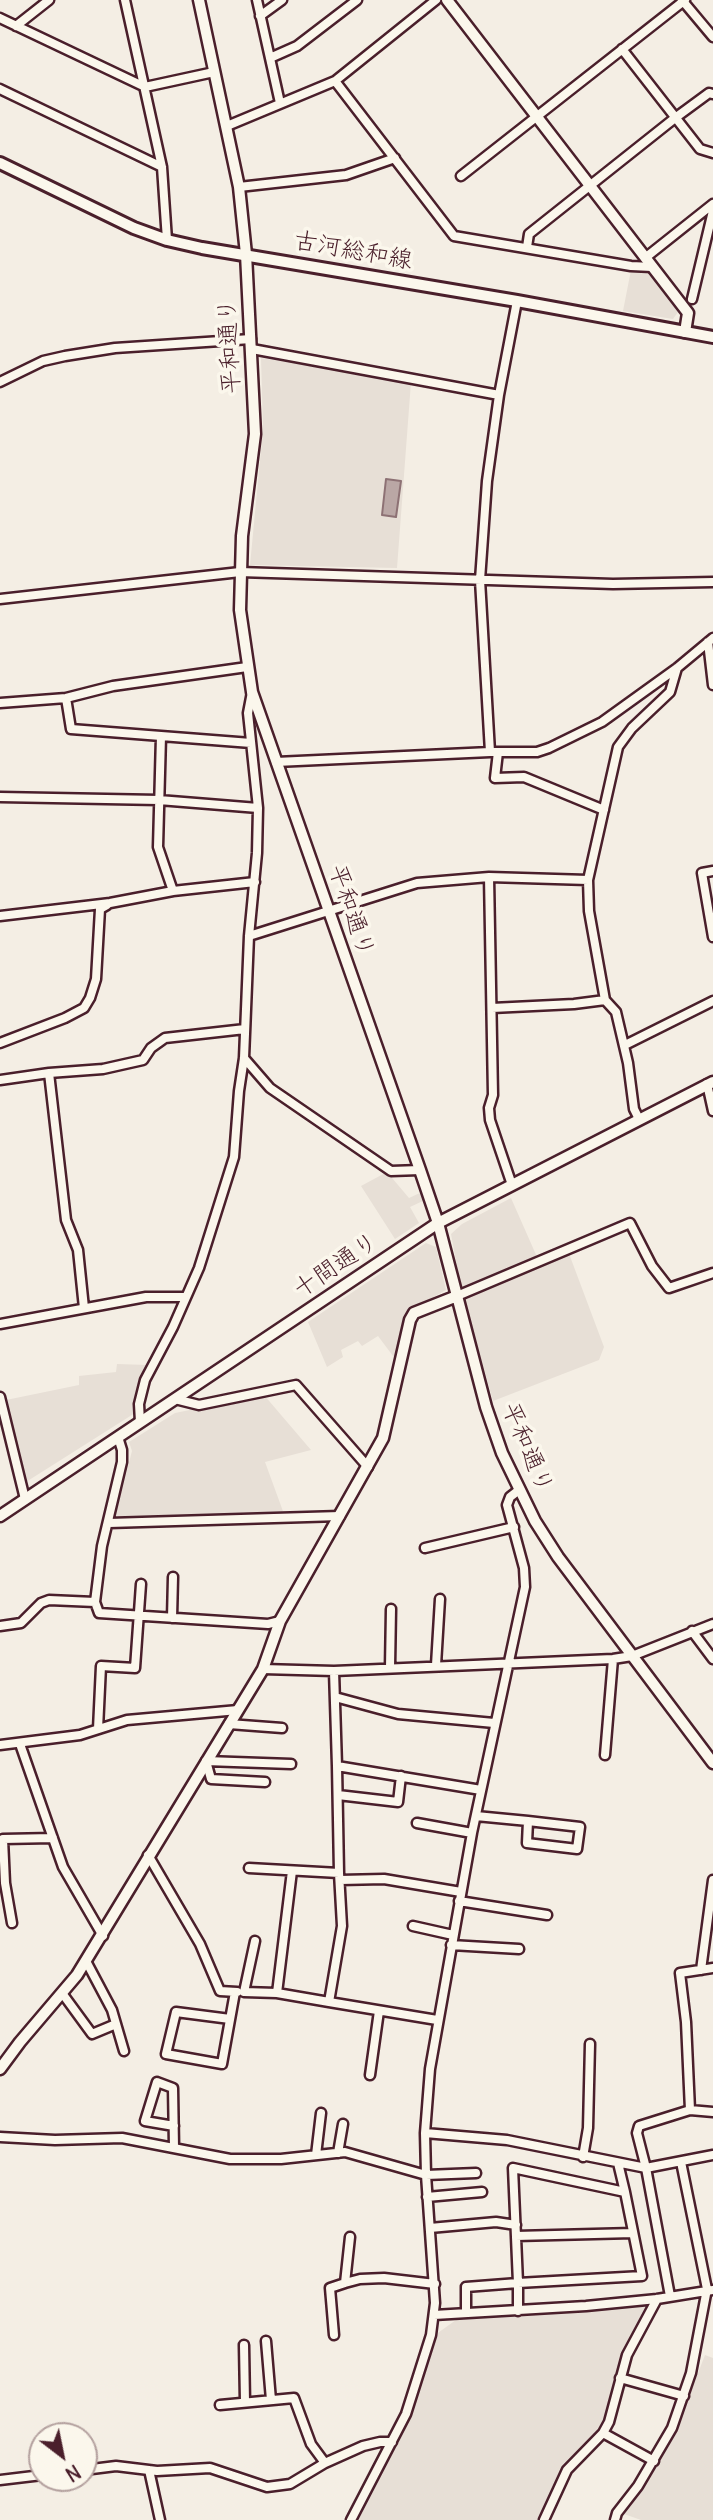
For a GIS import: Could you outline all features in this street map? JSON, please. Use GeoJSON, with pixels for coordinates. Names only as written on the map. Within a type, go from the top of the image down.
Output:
{"type":"FeatureCollection","features":[{"type":"Feature","properties":{"kind":"main road","name":"古河総和線"},"geometry":{"type":"LineString","coordinates":[[0,163],[134,228],[167,240],[713,337]]}},
{"type":"Feature","properties":{"kind":"street"},"geometry":{"type":"LineString","coordinates":[[16,26],[49,0]]}},
{"type":"Feature","properties":{"kind":"street"},"geometry":{"type":"LineString","coordinates":[[125,0],[162,167],[167,240]]}},
{"type":"Feature","properties":{"kind":"street"},"geometry":{"type":"LineString","coordinates":[[257,0],[281,103]]}},
{"type":"Feature","properties":{"kind":"street"},"geometry":{"type":"LineString","coordinates":[[261,16],[282,0]]}},
{"type":"Feature","properties":{"kind":"street"},"geometry":{"type":"LineString","coordinates":[[270,58],[297,46],[357,0]]}},
{"type":"Feature","properties":{"kind":"street"},"geometry":{"type":"LineString","coordinates":[[227,126],[335,81],[436,0]]}},
{"type":"Feature","properties":{"kind":"street"},"geometry":{"type":"LineString","coordinates":[[447,0],[688,313],[685,332]]}},
{"type":"Feature","properties":{"kind":"street"},"geometry":{"type":"LineString","coordinates":[[461,176],[684,0],[713,37]]}},
{"type":"Feature","properties":{"kind":"street","name":"平和通り"},"geometry":{"type":"LineString","coordinates":[[201,1],[239,187],[246,254],[255,434],[240,572],[240,610],[252,692],[438,1223],[486,1407],[519,1490],[558,1557],[713,1763]]}},
{"type":"Feature","properties":{"kind":"street"},"geometry":{"type":"LineString","coordinates":[[0,18],[145,87],[214,72]]}},
{"type":"Feature","properties":{"kind":"street"},"geometry":{"type":"LineString","coordinates":[[622,49],[700,149],[713,153]]}},
{"type":"Feature","properties":{"kind":"street"},"geometry":{"type":"LineString","coordinates":[[335,81],[454,236],[631,266],[652,267]]}},
{"type":"Feature","properties":{"kind":"street"},"geometry":{"type":"LineString","coordinates":[[0,89],[162,167]]}},
{"type":"Feature","properties":{"kind":"street"},"geometry":{"type":"LineString","coordinates":[[527,247],[529,234],[675,118],[709,93],[713,94]]}},
{"type":"Feature","properties":{"kind":"street"},"geometry":{"type":"LineString","coordinates":[[239,187],[346,175],[395,158]]}},
{"type":"Feature","properties":{"kind":"street"},"geometry":{"type":"LineString","coordinates":[[645,258],[713,204]]}},
{"type":"Feature","properties":{"kind":"street"},"geometry":{"type":"LineString","coordinates":[[692,299],[709,240],[713,211]]}},
{"type":"Feature","properties":{"kind":"street"},"geometry":{"type":"LineString","coordinates":[[517,301],[499,395],[487,481],[480,580],[495,778],[524,778],[604,810]]}},
{"type":"Feature","properties":{"kind":"street"},"geometry":{"type":"LineString","coordinates":[[0,382],[43,361],[115,348],[252,344],[499,395]]}},
{"type":"Feature","properties":{"kind":"street"},"geometry":{"type":"LineString","coordinates":[[0,599],[240,572],[613,584],[713,582]]}},
{"type":"Feature","properties":{"kind":"street"},"geometry":{"type":"LineString","coordinates":[[276,762],[537,752],[602,722],[677,668],[710,640]]}},
{"type":"Feature","properties":{"kind":"street"},"geometry":{"type":"LineString","coordinates":[[710,640],[713,683]]}},
{"type":"Feature","properties":{"kind":"street"},"geometry":{"type":"LineString","coordinates":[[0,703],[66,698],[113,686],[247,667]]}},
{"type":"Feature","properties":{"kind":"street"},"geometry":{"type":"LineString","coordinates":[[639,1119],[634,1109],[625,1045],[616,1012],[605,1000],[594,947],[588,880],[615,756],[622,739],[670,692],[677,668]]}},
{"type":"Feature","properties":{"kind":"street"},"geometry":{"type":"LineString","coordinates":[[140,1422],[139,1404],[145,1380],[173,1328],[199,1268],[234,1157],[246,1029],[258,808],[248,713],[252,692]]}},
{"type":"Feature","properties":{"kind":"street"},"geometry":{"type":"LineString","coordinates":[[66,698],[71,729],[251,743]]}},
{"type":"Feature","properties":{"kind":"street"},"geometry":{"type":"LineString","coordinates":[[161,736],[158,847],[173,891]]}},
{"type":"Feature","properties":{"kind":"street"},"geometry":{"type":"LineString","coordinates":[[0,797],[159,800],[258,808]]}},
{"type":"Feature","properties":{"kind":"street"},"geometry":{"type":"LineString","coordinates":[[713,870],[702,873],[713,937]]}},
{"type":"Feature","properties":{"kind":"street"},"geometry":{"type":"LineString","coordinates":[[249,936],[417,883],[489,877],[588,880]]}},
{"type":"Feature","properties":{"kind":"street"},"geometry":{"type":"LineString","coordinates":[[489,877],[493,1095],[489,1108],[490,1120],[512,1185]]}},
{"type":"Feature","properties":{"kind":"street"},"geometry":{"type":"LineString","coordinates":[[0,916],[255,882]]}},
{"type":"Feature","properties":{"kind":"street"},"geometry":{"type":"LineString","coordinates":[[0,1044],[84,1008],[96,979],[100,909],[110,903]]}},
{"type":"Feature","properties":{"kind":"street"},"geometry":{"type":"LineString","coordinates":[[492,1008],[605,1000]]}},
{"type":"Feature","properties":{"kind":"street"},"geometry":{"type":"LineString","coordinates":[[625,1045],[713,1001]]}},
{"type":"Feature","properties":{"kind":"street"},"geometry":{"type":"LineString","coordinates":[[0,1080],[103,1069],[143,1060],[151,1048],[166,1038],[246,1029]]}},
{"type":"Feature","properties":{"kind":"street"},"geometry":{"type":"LineString","coordinates":[[244,1058],[270,1088],[391,1171],[420,1170]]}},
{"type":"Feature","properties":{"kind":"street"},"geometry":{"type":"LineString","coordinates":[[49,1073],[66,1220],[78,1250],[84,1308]]}},
{"type":"Feature","properties":{"kind":"street"},"geometry":{"type":"LineString","coordinates":[[710,1083],[713,1111]]}},
{"type":"Feature","properties":{"kind":"street","name":"十間通り"},"geometry":{"type":"LineString","coordinates":[[0,1516],[438,1223],[710,1083]]}},
{"type":"Feature","properties":{"kind":"street"},"geometry":{"type":"LineString","coordinates":[[0,2068],[62,1993],[103,1936],[148,1855],[263,1669],[280,1621],[383,1438],[410,1320],[414,1313],[630,1223],[652,1266],[670,1289],[713,1273]]}},
{"type":"Feature","properties":{"kind":"street"},"geometry":{"type":"LineString","coordinates":[[0,1324],[146,1297],[186,1297]]}},
{"type":"Feature","properties":{"kind":"street"},"geometry":{"type":"LineString","coordinates":[[175,1399],[199,1405],[296,1385],[368,1467]]}},
{"type":"Feature","properties":{"kind":"street"},"geometry":{"type":"LineString","coordinates":[[0,1397],[25,1499]]}},
{"type":"Feature","properties":{"kind":"street"},"geometry":{"type":"LineString","coordinates":[[118,1437],[122,1461],[102,1546],[95,1602],[99,1613],[268,1623],[280,1621]]}},
{"type":"Feature","properties":{"kind":"street"},"geometry":{"type":"LineString","coordinates":[[351,2520],[392,2442],[415,2389],[431,2335],[435,2284],[427,2197],[425,2133],[430,2069],[475,1816],[526,1577],[507,1505],[510,1497],[519,1490]]}},
{"type":"Feature","properties":{"kind":"street"},"geometry":{"type":"LineString","coordinates":[[108,1522],[340,1516]]}},
{"type":"Feature","properties":{"kind":"street"},"geometry":{"type":"LineString","coordinates":[[425,1548],[514,1527]]}},
{"type":"Feature","properties":{"kind":"street"},"geometry":{"type":"LineString","coordinates":[[172,1618],[173,1577]]}},
{"type":"Feature","properties":{"kind":"street"},"geometry":{"type":"LineString","coordinates":[[98,1729],[101,1666],[135,1668],[141,1584]]}},
{"type":"Feature","properties":{"kind":"street"},"geometry":{"type":"LineString","coordinates":[[436,1665],[440,1599]]}},
{"type":"Feature","properties":{"kind":"street"},"geometry":{"type":"LineString","coordinates":[[0,1626],[20,1623],[41,1603],[49,1600],[95,1602]]}},
{"type":"Feature","properties":{"kind":"street"},"geometry":{"type":"LineString","coordinates":[[390,1667],[391,1609]]}},
{"type":"Feature","properties":{"kind":"street"},"geometry":{"type":"LineString","coordinates":[[263,1669],[334,1671],[613,1659],[632,1656],[713,1623]]}},
{"type":"Feature","properties":{"kind":"street"},"geometry":{"type":"LineString","coordinates":[[692,1631],[713,1659]]}},
{"type":"Feature","properties":{"kind":"street"},"geometry":{"type":"LineString","coordinates":[[605,1755],[613,1659]]}},
{"type":"Feature","properties":{"kind":"street"},"geometry":{"type":"LineString","coordinates":[[329,2002],[342,1926],[334,1671]]}},
{"type":"Feature","properties":{"kind":"street"},"geometry":{"type":"LineString","coordinates":[[335,1697],[398,1714],[494,1723]]}},
{"type":"Feature","properties":{"kind":"street"},"geometry":{"type":"LineString","coordinates":[[0,1745],[80,1735],[127,1720],[237,1710]]}},
{"type":"Feature","properties":{"kind":"street"},"geometry":{"type":"LineString","coordinates":[[229,1724],[282,1728]]}},
{"type":"Feature","properties":{"kind":"street"},"geometry":{"type":"LineString","coordinates":[[20,1744],[63,1867],[103,1936]]}},
{"type":"Feature","properties":{"kind":"street"},"geometry":{"type":"LineString","coordinates":[[206,1762],[291,1764]]}},
{"type":"Feature","properties":{"kind":"street"},"geometry":{"type":"LineString","coordinates":[[206,1762],[211,1779],[265,1782]]}},
{"type":"Feature","properties":{"kind":"street"},"geometry":{"type":"LineString","coordinates":[[337,1766],[481,1790]]}},
{"type":"Feature","properties":{"kind":"street"},"geometry":{"type":"LineString","coordinates":[[338,1795],[398,1802],[401,1776]]}},
{"type":"Feature","properties":{"kind":"street"},"geometry":{"type":"LineString","coordinates":[[475,1816],[528,1821],[580,1827],[576,1849],[527,1843],[528,1821]]}},
{"type":"Feature","properties":{"kind":"street"},"geometry":{"type":"LineString","coordinates":[[417,1823],[472,1833]]}},
{"type":"Feature","properties":{"kind":"street"},"geometry":{"type":"LineString","coordinates":[[12,1923],[5,1883],[3,1839],[53,1838]]}},
{"type":"Feature","properties":{"kind":"street"},"geometry":{"type":"LineString","coordinates":[[148,1855],[200,1944],[220,1991],[277,1993],[437,2020]]}},
{"type":"Feature","properties":{"kind":"street"},"geometry":{"type":"LineString","coordinates":[[250,1868],[384,1879],[547,1915]]}},
{"type":"Feature","properties":{"kind":"street"},"geometry":{"type":"LineString","coordinates":[[277,1993],[292,1871]]}},
{"type":"Feature","properties":{"kind":"street"},"geometry":{"type":"LineString","coordinates":[[701,1970],[713,1880]]}},
{"type":"Feature","properties":{"kind":"street"},"geometry":{"type":"LineString","coordinates":[[413,1926],[453,1935]]}},
{"type":"Feature","properties":{"kind":"street"},"geometry":{"type":"LineString","coordinates":[[230,2019],[176,2012],[166,2054],[222,2064],[230,2019],[256,1941]]}},
{"type":"Feature","properties":{"kind":"street"},"geometry":{"type":"LineString","coordinates":[[451,1945],[519,1949]]}},
{"type":"Feature","properties":{"kind":"street"},"geometry":{"type":"LineString","coordinates":[[86,1961],[113,2010],[124,2051]]}},
{"type":"Feature","properties":{"kind":"street"},"geometry":{"type":"LineString","coordinates":[[690,2110],[686,2022],[680,1973],[713,1968]]}},
{"type":"Feature","properties":{"kind":"street"},"geometry":{"type":"LineString","coordinates":[[62,1993],[92,2034],[116,2024]]}},
{"type":"Feature","properties":{"kind":"street"},"geometry":{"type":"LineString","coordinates":[[370,2075],[379,2011]]}},
{"type":"Feature","properties":{"kind":"street"},"geometry":{"type":"LineString","coordinates":[[583,2157],[588,2128],[590,2044]]}},
{"type":"Feature","properties":{"kind":"street"},"geometry":{"type":"LineString","coordinates":[[174,2126],[145,2120],[157,2082],[173,2088],[174,2126],[174,2147]]}},
{"type":"Feature","properties":{"kind":"street"},"geometry":{"type":"LineString","coordinates":[[670,2296],[637,2133],[639,2126],[690,2110],[713,2112]]}},
{"type":"Feature","properties":{"kind":"street"},"geometry":{"type":"LineString","coordinates":[[316,2155],[321,2113]]}},
{"type":"Feature","properties":{"kind":"street"},"geometry":{"type":"LineString","coordinates":[[338,2153],[343,2124]]}},
{"type":"Feature","properties":{"kind":"street"},"geometry":{"type":"LineString","coordinates":[[425,2133],[507,2140],[646,2168],[713,2155]]}},
{"type":"Feature","properties":{"kind":"street"},"geometry":{"type":"LineString","coordinates":[[0,2137],[55,2140],[122,2138],[230,2159],[281,2159],[345,2152],[426,2175],[477,2173]]}},
{"type":"Feature","properties":{"kind":"street"},"geometry":{"type":"LineString","coordinates":[[615,2520],[673,2428],[691,2373],[710,2290],[681,2162]]}},
{"type":"Feature","properties":{"kind":"street"},"geometry":{"type":"LineString","coordinates":[[466,2314],[466,2287],[642,2276],[618,2163]]}},
{"type":"Feature","properties":{"kind":"street"},"geometry":{"type":"LineString","coordinates":[[518,2311],[513,2168],[625,2193]]}},
{"type":"Feature","properties":{"kind":"street"},"geometry":{"type":"LineString","coordinates":[[427,2197],[482,2192]]}},
{"type":"Feature","properties":{"kind":"street"},"geometry":{"type":"LineString","coordinates":[[430,2228],[496,2221],[516,2225]]}},
{"type":"Feature","properties":{"kind":"street"},"geometry":{"type":"LineString","coordinates":[[516,2236],[633,2233]]}},
{"type":"Feature","properties":{"kind":"street"},"geometry":{"type":"LineString","coordinates":[[345,2283],[349,2237]]}},
{"type":"Feature","properties":{"kind":"street"},"geometry":{"type":"LineString","coordinates":[[334,2335],[330,2288],[360,2279],[384,2278],[435,2284]]}},
{"type":"Feature","properties":{"kind":"street"},"geometry":{"type":"LineString","coordinates":[[434,2315],[657,2299],[710,2290]]}},
{"type":"Feature","properties":{"kind":"street"},"geometry":{"type":"LineString","coordinates":[[544,2520],[567,2470],[603,2433],[609,2422],[630,2349],[657,2299]]}},
{"type":"Feature","properties":{"kind":"street"},"geometry":{"type":"LineString","coordinates":[[266,2341],[271,2400]]}},
{"type":"Feature","properties":{"kind":"street"},"geometry":{"type":"LineString","coordinates":[[244,2345],[245,2402]]}},
{"type":"Feature","properties":{"kind":"street"},"geometry":{"type":"LineString","coordinates":[[620,2378],[684,2396]]}},
{"type":"Feature","properties":{"kind":"street"},"geometry":{"type":"LineString","coordinates":[[220,2405],[294,2398],[311,2444],[325,2463]]}},
{"type":"Feature","properties":{"kind":"street"},"geometry":{"type":"LineString","coordinates":[[603,2433],[653,2461]]}},
{"type":"Feature","properties":{"kind":"street"},"geometry":{"type":"LineString","coordinates":[[98,2468],[116,2466],[149,2470],[210,2468],[267,2487],[290,2484],[325,2463],[363,2446],[392,2442]]}},
{"type":"Feature","properties":{"kind":"street"},"geometry":{"type":"LineString","coordinates":[[149,2470],[160,2520]]}},
{"type":"Feature","properties":{"kind":"street"},"geometry":{"type":"LineString","coordinates":[[0,2480],[28,2477]]}},
{"type":"Feature","properties":{"kind":"shaded area"},"geometry":{"type":"Polygon","coordinates":[[[631,270],[651,273],[678,312],[673,319],[623,311],[631,270]]]}},
{"type":"Feature","properties":{"kind":"shaded area"},"geometry":{"type":"Polygon","coordinates":[[[261,358],[411,382],[397,568],[250,565],[263,429],[261,358]]]}},
{"type":"Feature","properties":{"kind":"shaded area"},"geometry":{"type":"Polygon","coordinates":[[[386,479],[401,481],[396,517],[382,515],[386,479]]]}},
{"type":"Feature","properties":{"kind":"shaded area"},"geometry":{"type":"Polygon","coordinates":[[[387,1172],[409,1198],[422,1192],[425,1200],[410,1207],[419,1223],[395,1239],[361,1186],[387,1172]]]}},
{"type":"Feature","properties":{"kind":"shaded area"},"geometry":{"type":"Polygon","coordinates":[[[511,1198],[537,1257],[465,1289],[461,1288],[451,1234],[462,1224],[511,1198]]]}},
{"type":"Feature","properties":{"kind":"shaded area"},"geometry":{"type":"Polygon","coordinates":[[[426,1243],[436,1247],[446,1290],[412,1309],[402,1323],[396,1360],[378,1336],[362,1346],[358,1341],[341,1350],[343,1357],[327,1367],[308,1322],[426,1243]]]}},
{"type":"Feature","properties":{"kind":"shaded area"},"geometry":{"type":"Polygon","coordinates":[[[568,1251],[604,1347],[599,1360],[493,1401],[464,1298],[466,1294],[568,1251]]]}},
{"type":"Feature","properties":{"kind":"shaded area"},"geometry":{"type":"Polygon","coordinates":[[[117,1364],[148,1365],[138,1388],[135,1413],[26,1482],[6,1400],[79,1385],[79,1376],[116,1372],[117,1364]]]}},
{"type":"Feature","properties":{"kind":"shaded area"},"geometry":{"type":"Polygon","coordinates":[[[264,1395],[311,1450],[265,1462],[284,1514],[115,1517],[132,1451],[129,1442],[175,1413],[264,1395]]]}},
{"type":"Feature","properties":{"kind":"shaded area"},"geometry":{"type":"Polygon","coordinates":[[[650,2305],[628,2345],[606,2420],[561,2474],[541,2520],[356,2520],[413,2409],[435,2335],[456,2320],[650,2305]]]}},
{"type":"Feature","properties":{"kind":"shaded area"},"geometry":{"type":"Polygon","coordinates":[[[705,2355],[713,2358],[713,2520],[641,2520],[624,2514],[643,2489],[675,2433],[705,2355]]]}}]}
